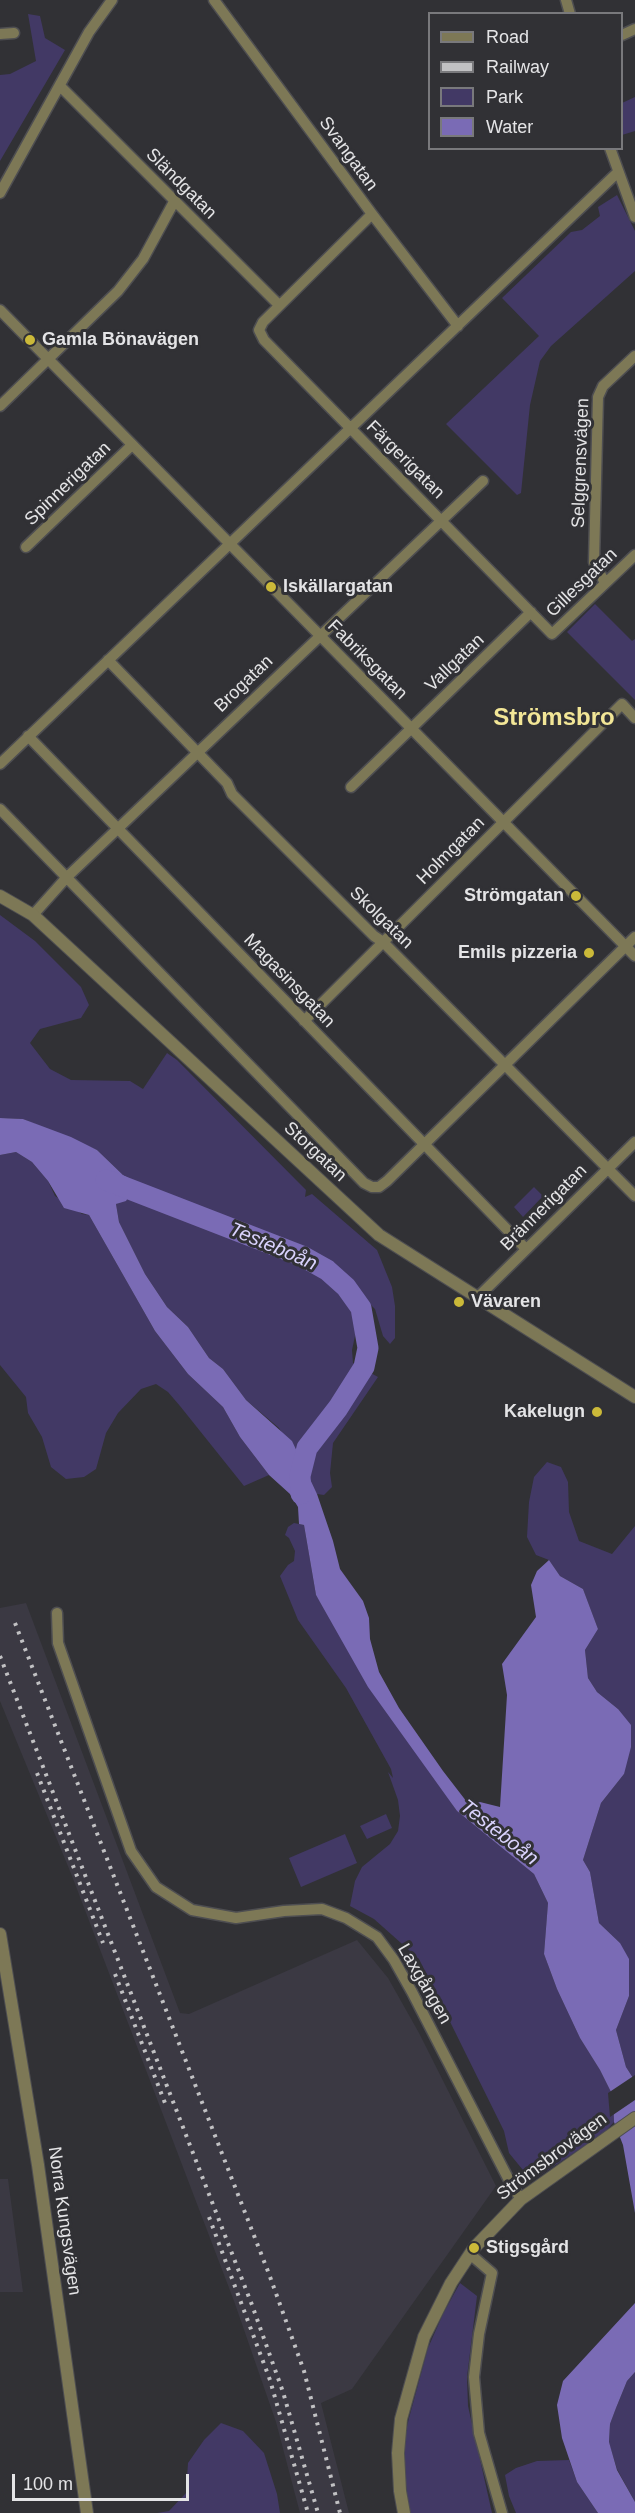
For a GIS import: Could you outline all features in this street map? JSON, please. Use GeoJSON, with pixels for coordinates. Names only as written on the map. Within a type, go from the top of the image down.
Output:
{"type":"FeatureCollection","features":[{"type":"Feature","properties":{"kind":"street"},"geometry":{"type":"LineString","coordinates":[[0,193],[89,32],[112,0]]}},
{"type":"Feature","properties":{"kind":"street","name":"Svangatan"},"geometry":{"type":"LineString","coordinates":[[214,0],[458,326]]}},
{"type":"Feature","properties":{"kind":"street"},"geometry":{"type":"LineString","coordinates":[[0,34],[14,33]]}},
{"type":"Feature","properties":{"kind":"street","name":"Sländgatan"},"geometry":{"type":"LineString","coordinates":[[60,86],[279,305]]}},
{"type":"Feature","properties":{"kind":"street"},"geometry":{"type":"LineString","coordinates":[[611,150],[617,173],[635,217]]}},
{"type":"Feature","properties":{"kind":"street"},"geometry":{"type":"LineString","coordinates":[[0,764],[617,173]]}},
{"type":"Feature","properties":{"kind":"street"},"geometry":{"type":"LineString","coordinates":[[0,406],[118,291],[147,252],[175,201]]}},
{"type":"Feature","properties":{"kind":"street"},"geometry":{"type":"LineString","coordinates":[[279,305],[372,214]]}},
{"type":"Feature","properties":{"kind":"street","name":"Färgerigatan"},"geometry":{"type":"LineString","coordinates":[[279,305],[262,322],[260,334],[552,634]]}},
{"type":"Feature","properties":{"kind":"street","name":"Fabriksgatan"},"geometry":{"type":"LineString","coordinates":[[0,310],[635,956]]}},
{"type":"Feature","properties":{"kind":"street","name":"Selggrensvägen"},"geometry":{"type":"LineString","coordinates":[[605,583],[598,574],[594,562],[598,396],[603,386],[635,356]]}},
{"type":"Feature","properties":{"kind":"street","name":"Spinnerigatan"},"geometry":{"type":"LineString","coordinates":[[26,548],[132,445]]}},
{"type":"Feature","properties":{"kind":"street","name":"Brogatan"},"geometry":{"type":"LineString","coordinates":[[33,915],[67,877],[483,480]]}},
{"type":"Feature","properties":{"kind":"street","name":"Gillesgatan"},"geometry":{"type":"LineString","coordinates":[[552,634],[635,555]]}},
{"type":"Feature","properties":{"kind":"street","name":"Vallgatan"},"geometry":{"type":"LineString","coordinates":[[351,787],[531,612]]}},
{"type":"Feature","properties":{"kind":"street","name":"Skolgatan"},"geometry":{"type":"LineString","coordinates":[[108,660],[227,783],[232,794],[374,936],[383,942],[635,1196]]}},
{"type":"Feature","properties":{"kind":"street","name":"Holmgatan"},"geometry":{"type":"LineString","coordinates":[[304,1021],[622,704],[635,718]]}},
{"type":"Feature","properties":{"kind":"street","name":"Magasinsgatan"},"geometry":{"type":"LineString","coordinates":[[28,736],[526,1250]]}},
{"type":"Feature","properties":{"kind":"street"},"geometry":{"type":"LineString","coordinates":[[0,809],[364,1183],[375,1187],[387,1181],[635,937]]}},
{"type":"Feature","properties":{"kind":"street","name":"Storgatan"},"geometry":{"type":"LineString","coordinates":[[0,896],[33,915],[379,1235],[635,1398]]}},
{"type":"Feature","properties":{"kind":"street","name":"Brännerigatan"},"geometry":{"type":"LineString","coordinates":[[477,1299],[635,1142]]}},
{"type":"Feature","properties":{"kind":"street","name":"Laxgången"},"geometry":{"type":"LineString","coordinates":[[57,1613],[58,1643],[127,1840],[131,1851],[156,1887],[192,1910],[236,1918],[284,1911],[322,1910],[346,1918],[377,1938],[394,1960],[412,1992],[512,2186],[521,2199]]}},
{"type":"Feature","properties":{"kind":"street","name":"Norra Kungsvägen"},"geometry":{"type":"LineString","coordinates":[[0,1934],[38,2164],[87,2513]]}},
{"type":"Feature","properties":{"kind":"street","name":"Strömsbrovägen"},"geometry":{"type":"LineString","coordinates":[[404,2513],[400,2491],[401,2419],[424,2337],[451,2283],[470,2254],[521,2199],[635,2118]]}},
{"type":"Feature","properties":{"kind":"street"},"geometry":{"type":"LineString","coordinates":[[470,2254],[492,2273],[479,2334],[474,2377],[479,2433],[502,2513]]}},
{"type":"Feature","properties":{"kind":"shaded area"},"geometry":{"type":"Polygon","coordinates":[[[26,1603],[180,2013],[189,2014],[357,1940],[388,1978],[419,2033],[496,2186],[352,2389],[321,2403],[349,2513],[300,2513],[276,2422],[234,2301],[72,1876],[0,1701],[0,1608],[26,1603]]]}},
{"type":"Feature","properties":{"kind":"shaded area"},"geometry":{"type":"Polygon","coordinates":[[[0,2179],[8,2179],[23,2292],[0,2292],[0,2179]]]}},
{"type":"Feature","properties":{"kind":"green space"},"geometry":{"type":"Polygon","coordinates":[[[28,14],[40,16],[45,38],[65,50],[0,161],[0,75],[10,74],[36,61],[28,14]]]}},
{"type":"Feature","properties":{"kind":"green space"},"geometry":{"type":"Polygon","coordinates":[[[635,97],[635,131],[623,135],[623,103],[635,97]]]}},
{"type":"Feature","properties":{"kind":"green space"},"geometry":{"type":"Polygon","coordinates":[[[617,195],[635,231],[635,271],[551,346],[540,361],[530,405],[521,493],[517,495],[446,424],[539,336],[502,298],[571,232],[582,230],[600,216],[598,207],[617,195]]]}},
{"type":"Feature","properties":{"kind":"green space"},"geometry":{"type":"Polygon","coordinates":[[[595,604],[632,641],[635,639],[635,700],[567,632],[595,604]]]}},
{"type":"Feature","properties":{"kind":"green space"},"geometry":{"type":"Polygon","coordinates":[[[0,915],[35,941],[81,987],[89,1005],[81,1018],[40,1029],[30,1043],[50,1069],[71,1080],[130,1081],[143,1089],[167,1053],[177,1060],[306,1190],[305,1197],[312,1194],[377,1250],[392,1287],[395,1306],[395,1338],[390,1344],[383,1336],[375,1309],[369,1303],[357,1308],[352,1350],[353,1363],[378,1377],[333,1443],[330,1473],[332,1487],[324,1495],[317,1494],[279,1428],[246,1400],[223,1369],[209,1358],[188,1327],[167,1307],[145,1274],[119,1222],[116,1204],[134,1181],[123,1175],[97,1150],[23,1119],[0,1118],[0,915]]]}},
{"type":"Feature","properties":{"kind":"green space"},"geometry":{"type":"Polygon","coordinates":[[[16,1152],[32,1162],[48,1181],[55,1196],[82,1214],[89,1215],[155,1331],[188,1374],[223,1407],[240,1437],[269,1475],[244,1486],[168,1392],[156,1384],[141,1389],[118,1413],[106,1433],[96,1469],[84,1477],[66,1479],[51,1467],[42,1437],[28,1413],[26,1397],[0,1365],[0,1155],[16,1152]]]}},
{"type":"Feature","properties":{"kind":"green space"},"geometry":{"type":"Polygon","coordinates":[[[534,1187],[543,1196],[523,1217],[514,1207],[534,1187]]]}},
{"type":"Feature","properties":{"kind":"green space"},"geometry":{"type":"Polygon","coordinates":[[[547,1462],[561,1467],[568,1482],[569,1512],[579,1541],[612,1554],[635,1526],[635,2081],[626,2067],[616,2030],[629,1996],[620,1943],[599,1923],[590,1872],[583,1860],[601,1803],[624,1774],[618,1709],[597,1692],[588,1678],[585,1650],[598,1629],[583,1589],[560,1576],[549,1560],[536,1555],[527,1537],[529,1502],[534,1477],[547,1462]]]}},
{"type":"Feature","properties":{"kind":"green space"},"geometry":{"type":"Polygon","coordinates":[[[294,1523],[304,1525],[316,1595],[457,1811],[534,1874],[548,1903],[544,1954],[557,1989],[580,2038],[613,2096],[614,2122],[604,2133],[536,2178],[527,2175],[509,2153],[504,2131],[419,1959],[374,1919],[350,1906],[355,1881],[362,1867],[390,1844],[398,1831],[400,1816],[398,1800],[388,1772],[393,1778],[391,1769],[346,1688],[298,1620],[280,1576],[294,1561],[295,1551],[289,1538],[285,1535],[288,1527],[294,1523]]]}},
{"type":"Feature","properties":{"kind":"green space"},"geometry":{"type":"Polygon","coordinates":[[[386,1814],[392,1828],[367,1839],[360,1826],[386,1814]]]}},
{"type":"Feature","properties":{"kind":"green space"},"geometry":{"type":"Polygon","coordinates":[[[345,1834],[357,1863],[301,1887],[289,1858],[345,1834]]]}},
{"type":"Feature","properties":{"kind":"green space"},"geometry":{"type":"Polygon","coordinates":[[[460,2283],[477,2296],[467,2377],[468,2406],[492,2513],[409,2513],[402,2448],[428,2348],[460,2283]]]}},
{"type":"Feature","properties":{"kind":"green space"},"geometry":{"type":"Polygon","coordinates":[[[635,2372],[635,2502],[617,2469],[609,2443],[610,2424],[627,2381],[635,2372]]]}},
{"type":"Feature","properties":{"kind":"green space"},"geometry":{"type":"Polygon","coordinates":[[[221,2423],[243,2431],[264,2453],[277,2494],[280,2513],[157,2513],[169,2511],[186,2493],[188,2463],[204,2440],[221,2423]]]}},
{"type":"Feature","properties":{"kind":"green space"},"geometry":{"type":"Polygon","coordinates":[[[569,2460],[577,2482],[598,2513],[516,2513],[509,2496],[505,2475],[516,2468],[537,2461],[569,2460]]]}},
{"type":"Feature","properties":{"kind":"water"},"geometry":{"type":"Polygon","coordinates":[[[0,1118],[23,1119],[71,1137],[97,1150],[123,1175],[134,1181],[133,1189],[126,1201],[116,1204],[119,1222],[145,1274],[167,1307],[188,1327],[209,1358],[223,1369],[246,1400],[292,1441],[317,1494],[340,1569],[363,1601],[369,1618],[370,1639],[379,1672],[399,1708],[470,1806],[480,1802],[500,1807],[507,1695],[502,1664],[536,1617],[531,1585],[537,1571],[549,1560],[560,1576],[583,1589],[598,1629],[585,1650],[588,1678],[597,1692],[618,1709],[631,1725],[631,1747],[624,1774],[601,1803],[583,1860],[590,1872],[599,1923],[620,1943],[629,1959],[629,1996],[616,2030],[626,2067],[635,2081],[635,2213],[623,2145],[614,2122],[613,2096],[580,2038],[557,1989],[544,1954],[548,1903],[534,1874],[457,1811],[368,1687],[316,1595],[304,1525],[299,1524],[298,1507],[290,1494],[269,1475],[240,1437],[223,1407],[188,1374],[155,1331],[89,1215],[64,1208],[48,1181],[32,1162],[16,1152],[0,1155],[0,1118]]]}},
{"type":"Feature","properties":{"kind":"water"},"geometry":{"type":"Polygon","coordinates":[[[635,2303],[635,2372],[627,2381],[610,2424],[609,2442],[617,2470],[635,2502],[635,2513],[598,2513],[577,2482],[562,2438],[557,2405],[563,2381],[635,2303]]]}},
{"type":"Feature","properties":{"kind":"pier"},"geometry":{"type":"Polygon","coordinates":[[[635,2075],[635,2100],[610,2117],[608,2093],[635,2075]]]}},
{"type":"Feature","properties":{"kind":"waterway","name":"Testeboån"},"geometry":{"type":"LineString","coordinates":[[106,1180],[302,1256],[327,1270],[346,1287],[361,1308],[368,1348],[364,1367],[338,1408],[307,1448],[300,1476],[301,1494]]}},
{"type":"Feature","properties":{"kind":"railway"},"geometry":{"type":"LineString","coordinates":[[15,1623],[269,2274],[304,2371],[340,2513]]}},
{"type":"Feature","properties":{"kind":"railway"},"geometry":{"type":"LineString","coordinates":[[0,1656],[252,2305],[283,2392],[318,2513]]}},
{"type":"Feature","properties":{"kind":"railway"},"geometry":{"type":"LineString","coordinates":[[37,1773],[103,1943]]}},
{"type":"Feature","properties":{"kind":"railway"},"geometry":{"type":"LineString","coordinates":[[115,1974],[165,2103]]}},
{"type":"Feature","properties":{"kind":"railway"},"geometry":{"type":"LineString","coordinates":[[209,2217],[270,2380],[308,2513]]}},
{"type":"Feature","properties":{"kind":"place","name":"Gamla Bönavägen"},"geometry":{"type":"Point","coordinates":[30,340]}},
{"type":"Feature","properties":{"kind":"place","name":"Iskällargatan"},"geometry":{"type":"Point","coordinates":[271,587]}},
{"type":"Feature","properties":{"kind":"place","name":"Strömgatan"},"geometry":{"type":"Point","coordinates":[576,896]}},
{"type":"Feature","properties":{"kind":"place","name":"Emils pizzeria"},"geometry":{"type":"Point","coordinates":[589,953]}},
{"type":"Feature","properties":{"kind":"place","name":"Vävaren"},"geometry":{"type":"Point","coordinates":[459,1302]}},
{"type":"Feature","properties":{"kind":"place","name":"Kakelugn"},"geometry":{"type":"Point","coordinates":[597,1412]}},
{"type":"Feature","properties":{"kind":"place","name":"Stigsgård"},"geometry":{"type":"Point","coordinates":[474,2248]}},
{"type":"Feature","properties":{"kind":"district","name":"Strömsbro"},"geometry":{"type":"Point","coordinates":[554,718]}}]}
